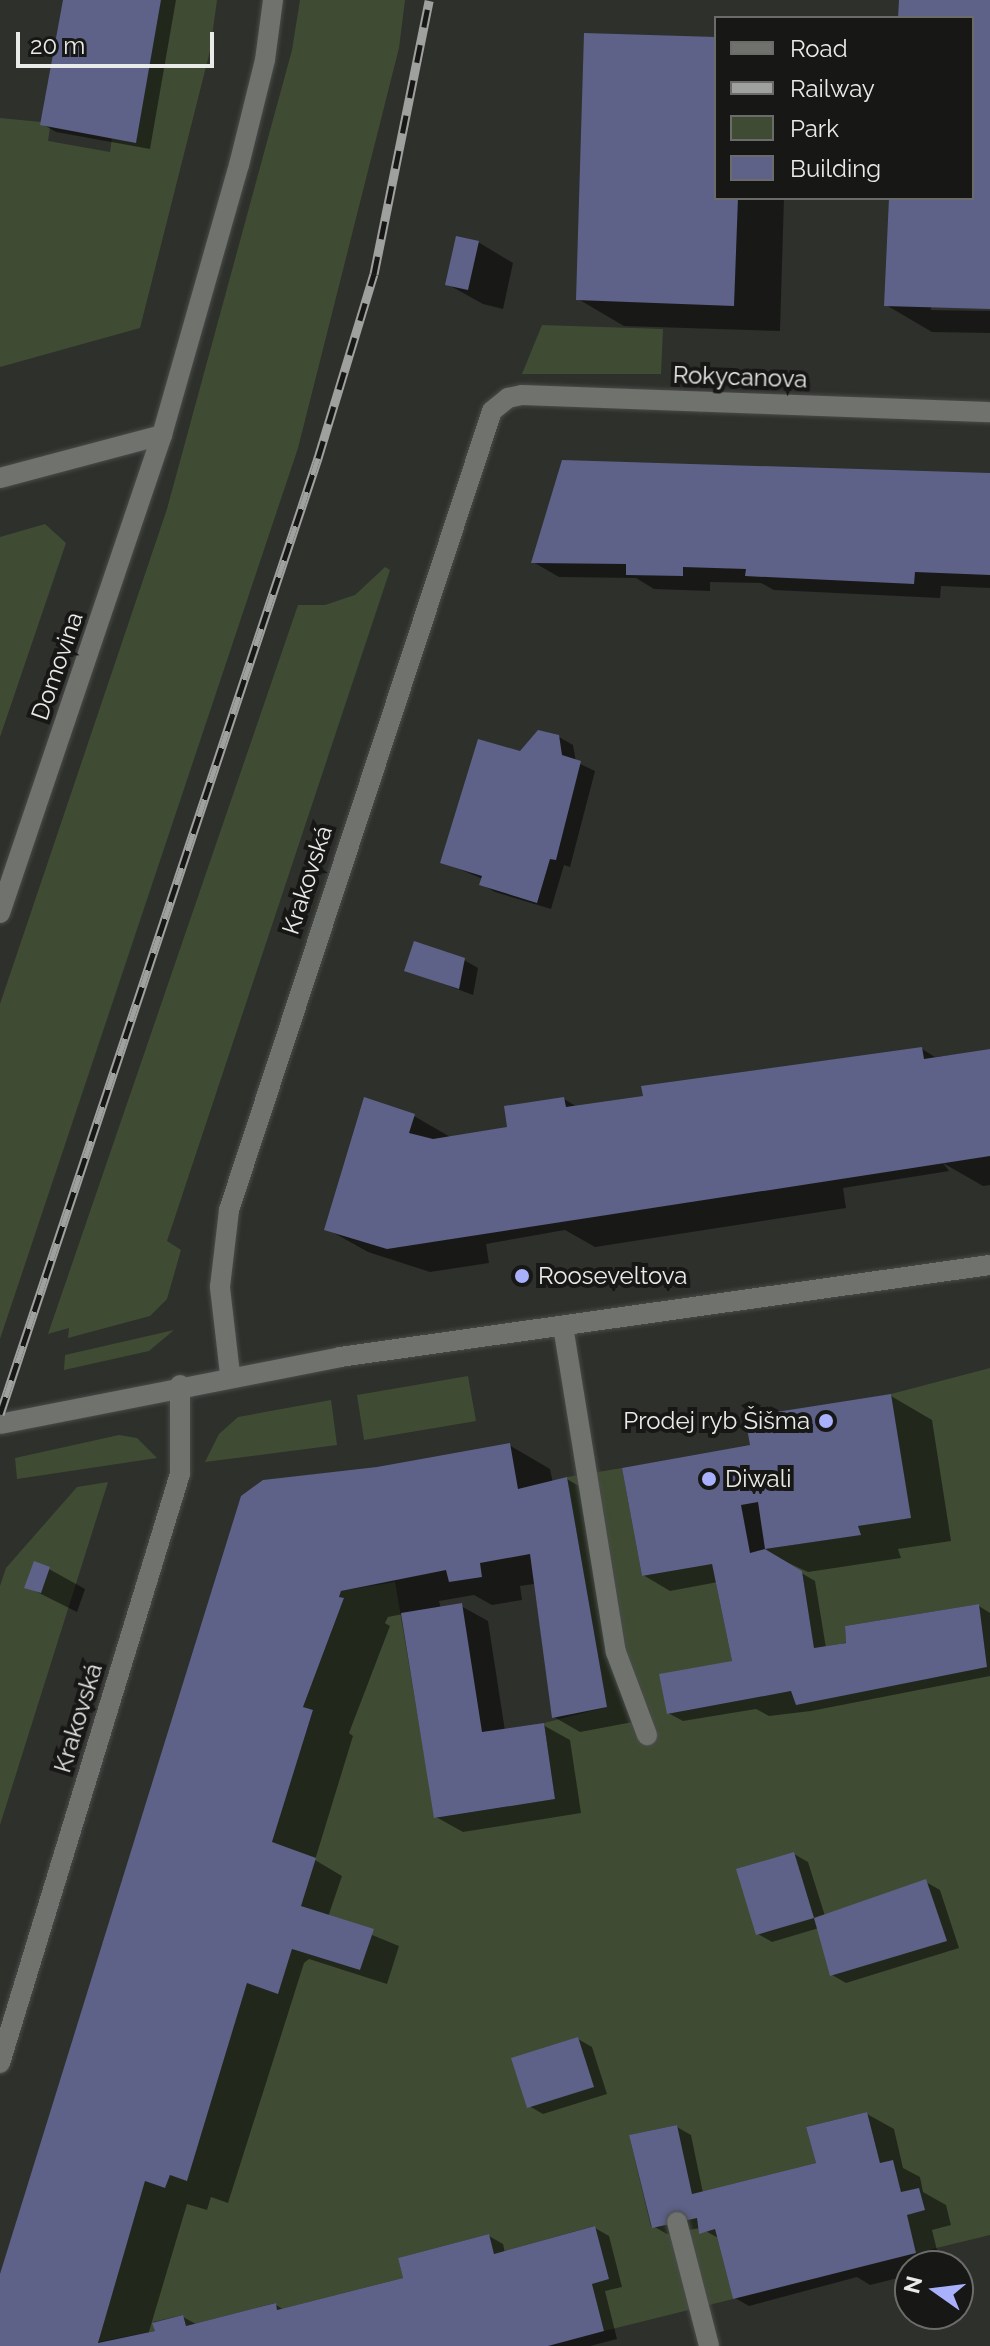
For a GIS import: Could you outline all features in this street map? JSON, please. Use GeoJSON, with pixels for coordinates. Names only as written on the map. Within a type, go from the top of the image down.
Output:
{"type":"FeatureCollection","features":[{"type":"Feature","properties":{"kind":"street","name":"Domovina"},"geometry":{"type":"LineString","coordinates":[[0,913],[162,435],[239,165],[265,60],[273,0]]}},
{"type":"Feature","properties":{"kind":"street","name":"Rokycanova"},"geometry":{"type":"LineString","coordinates":[[492,411],[508,398],[522,395],[990,412]]}},
{"type":"Feature","properties":{"kind":"street","name":"Krakovská"},"geometry":{"type":"LineString","coordinates":[[230,1374],[220,1287],[229,1210],[492,411]]}},
{"type":"Feature","properties":{"kind":"street"},"geometry":{"type":"LineString","coordinates":[[0,478],[162,435]]}},
{"type":"Feature","properties":{"kind":"street"},"geometry":{"type":"LineString","coordinates":[[0,1424],[230,1374],[990,1265]]}},
{"type":"Feature","properties":{"kind":"street"},"geometry":{"type":"LineString","coordinates":[[563,1326],[616,1652],[647,1735]]}},
{"type":"Feature","properties":{"kind":"street","name":"Krakovská"},"geometry":{"type":"LineString","coordinates":[[0,2063],[180,1474],[180,1385]]}},
{"type":"Feature","properties":{"kind":"street"},"geometry":{"type":"LineString","coordinates":[[677,2222],[709,2346]]}},
{"type":"Feature","properties":{"kind":"green space"},"geometry":{"type":"Polygon","coordinates":[[[161,0],[217,0],[210,51],[140,328],[0,367],[0,118],[41,122],[50,127],[48,141],[110,152],[112,138],[136,142],[161,0]]]}},
{"type":"Feature","properties":{"kind":"green space"},"geometry":{"type":"Polygon","coordinates":[[[300,0],[405,0],[399,48],[298,448],[0,1339],[0,1004],[167,509],[292,50],[300,0]]]}},
{"type":"Feature","properties":{"kind":"green space"},"geometry":{"type":"Polygon","coordinates":[[[542,325],[663,329],[661,374],[522,374],[542,325]]]}},
{"type":"Feature","properties":{"kind":"green space"},"geometry":{"type":"Polygon","coordinates":[[[45,524],[66,543],[0,737],[0,537],[45,524]]]}},
{"type":"Feature","properties":{"kind":"green space"},"geometry":{"type":"Polygon","coordinates":[[[385,567],[390,570],[167,1241],[181,1250],[167,1299],[150,1316],[68,1338],[69,1328],[48,1334],[298,605],[325,605],[355,595],[385,567]]]}},
{"type":"Feature","properties":{"kind":"green space"},"geometry":{"type":"Polygon","coordinates":[[[174,1330],[149,1351],[64,1370],[65,1355],[174,1330]]]}},
{"type":"Feature","properties":{"kind":"green space"},"geometry":{"type":"Polygon","coordinates":[[[990,1368],[990,2235],[928,2250],[915,2250],[893,2160],[880,2163],[867,2112],[806,2127],[816,2163],[692,2194],[677,2125],[629,2135],[651,2227],[697,2218],[699,2233],[715,2229],[733,2299],[604,2331],[592,2284],[609,2279],[594,2226],[494,2254],[489,2234],[398,2258],[403,2278],[277,2310],[275,2303],[186,2326],[182,2315],[153,2322],[155,2331],[98,2342],[145,2181],[165,2188],[170,2175],[187,2180],[247,1983],[278,1993],[292,1949],[360,1970],[373,1930],[301,1906],[272,1842],[313,1711],[303,1707],[344,1599],[339,1597],[341,1591],[395,1582],[435,1818],[555,1799],[544,1723],[607,1707],[567,1477],[622,1468],[642,1576],[712,1564],[732,1661],[667,1714],[791,1691],[796,1704],[987,1667],[979,1604],[845,1626],[846,1643],[814,1648],[802,1571],[765,1549],[860,1535],[858,1526],[910,1518],[891,1394],[990,1368]]]}},
{"type":"Feature","properties":{"kind":"green space"},"geometry":{"type":"Polygon","coordinates":[[[468,1376],[476,1421],[364,1440],[357,1395],[468,1376]]]}},
{"type":"Feature","properties":{"kind":"green space"},"geometry":{"type":"Polygon","coordinates":[[[331,1400],[337,1445],[205,1462],[219,1434],[238,1417],[331,1400]]]}},
{"type":"Feature","properties":{"kind":"green space"},"geometry":{"type":"Polygon","coordinates":[[[119,1435],[137,1438],[157,1458],[17,1479],[15,1458],[119,1435]]]}},
{"type":"Feature","properties":{"kind":"green space"},"geometry":{"type":"Polygon","coordinates":[[[108,1482],[0,1825],[0,1586],[6,1568],[77,1487],[108,1482]]]}},
{"type":"Feature","properties":{"kind":"building"},"geometry":{"type":"Polygon","coordinates":[[[63,0],[161,0],[136,143],[40,125],[63,0]]]}},
{"type":"Feature","properties":{"kind":"building"},"geometry":{"type":"Polygon","coordinates":[[[899,0],[990,0],[990,309],[884,306],[889,200],[974,200],[974,16],[898,16],[899,0]]]}},
{"type":"Feature","properties":{"kind":"building"},"geometry":{"type":"Polygon","coordinates":[[[584,33],[714,37],[714,200],[738,200],[734,306],[576,300],[584,33]]]}},
{"type":"Feature","properties":{"kind":"building"},"geometry":{"type":"Polygon","coordinates":[[[456,236],[479,241],[468,290],[445,285],[456,236]]]}},
{"type":"Feature","properties":{"kind":"building"},"geometry":{"type":"Polygon","coordinates":[[[562,460],[990,473],[990,575],[915,572],[914,584],[745,576],[746,569],[683,567],[683,576],[626,575],[626,564],[531,563],[562,460]]]}},
{"type":"Feature","properties":{"kind":"building"},"geometry":{"type":"Polygon","coordinates":[[[538,730],[559,735],[562,755],[581,761],[556,860],[550,859],[537,903],[479,885],[482,876],[440,863],[478,739],[520,751],[538,730]]]}},
{"type":"Feature","properties":{"kind":"building"},"geometry":{"type":"Polygon","coordinates":[[[414,941],[465,958],[459,989],[404,971],[414,941]]]}},
{"type":"Feature","properties":{"kind":"building"},"geometry":{"type":"Polygon","coordinates":[[[922,1047],[924,1059],[990,1049],[990,1156],[387,1249],[324,1230],[364,1097],[415,1114],[409,1133],[433,1139],[507,1127],[504,1106],[564,1097],[566,1107],[643,1096],[641,1086],[922,1047]]]}},
{"type":"Feature","properties":{"kind":"building"},"geometry":{"type":"Polygon","coordinates":[[[891,1394],[911,1518],[858,1526],[861,1535],[765,1549],[802,1571],[814,1648],[846,1643],[845,1626],[979,1604],[987,1667],[796,1705],[791,1691],[667,1714],[659,1674],[732,1661],[712,1564],[642,1576],[622,1468],[750,1445],[745,1417],[891,1394]],[[758,1502],[741,1505],[750,1553],[765,1549],[758,1502]]]}},
{"type":"Feature","properties":{"kind":"building"},"geometry":{"type":"Polygon","coordinates":[[[510,1443],[518,1489],[567,1477],[607,1707],[552,1718],[530,1554],[480,1563],[482,1577],[449,1582],[446,1570],[341,1591],[339,1597],[344,1598],[303,1707],[313,1710],[272,1842],[316,1858],[301,1906],[374,1929],[360,1970],[292,1949],[278,1994],[247,1983],[187,2181],[170,2175],[165,2188],[145,2181],[98,2343],[155,2331],[152,2323],[183,2315],[186,2326],[276,2303],[277,2310],[403,2278],[398,2258],[489,2234],[494,2254],[595,2226],[609,2279],[592,2284],[604,2331],[548,2346],[0,2346],[0,2274],[241,1496],[263,1480],[377,1467],[510,1443]]]}},
{"type":"Feature","properties":{"kind":"building"},"geometry":{"type":"Polygon","coordinates":[[[34,1561],[50,1567],[41,1593],[24,1588],[34,1561]]]}},
{"type":"Feature","properties":{"kind":"building"},"geometry":{"type":"Polygon","coordinates":[[[462,1603],[482,1732],[544,1723],[555,1799],[434,1818],[401,1613],[462,1603]]]}},
{"type":"Feature","properties":{"kind":"building"},"geometry":{"type":"Polygon","coordinates":[[[794,1852],[814,1918],[756,1935],[736,1869],[794,1852]]]}},
{"type":"Feature","properties":{"kind":"building"},"geometry":{"type":"Polygon","coordinates":[[[926,1879],[947,1941],[830,1976],[814,1918],[926,1879]]]}},
{"type":"Feature","properties":{"kind":"building"},"geometry":{"type":"Polygon","coordinates":[[[578,2037],[594,2087],[527,2108],[511,2058],[578,2037]]]}},
{"type":"Feature","properties":{"kind":"building"},"geometry":{"type":"Polygon","coordinates":[[[867,2112],[880,2163],[893,2160],[901,2192],[919,2188],[925,2210],[907,2215],[915,2250],[894,2250],[894,2259],[733,2299],[715,2229],[699,2234],[697,2218],[652,2228],[629,2135],[677,2125],[692,2194],[816,2163],[806,2127],[867,2112]]]}},
{"type":"Feature","properties":{"kind":"railway"},"geometry":{"type":"LineString","coordinates":[[0,1414],[318,458],[374,274],[429,0]]}},
{"type":"Feature","properties":{"kind":"place","name":"Rooseveltova"},"geometry":{"type":"Point","coordinates":[522,1276]}},
{"type":"Feature","properties":{"kind":"place","name":"Prodej ryb Šišma"},"geometry":{"type":"Point","coordinates":[826,1421]}},
{"type":"Feature","properties":{"kind":"place","name":"Diwali"},"geometry":{"type":"Point","coordinates":[709,1479]}}]}
